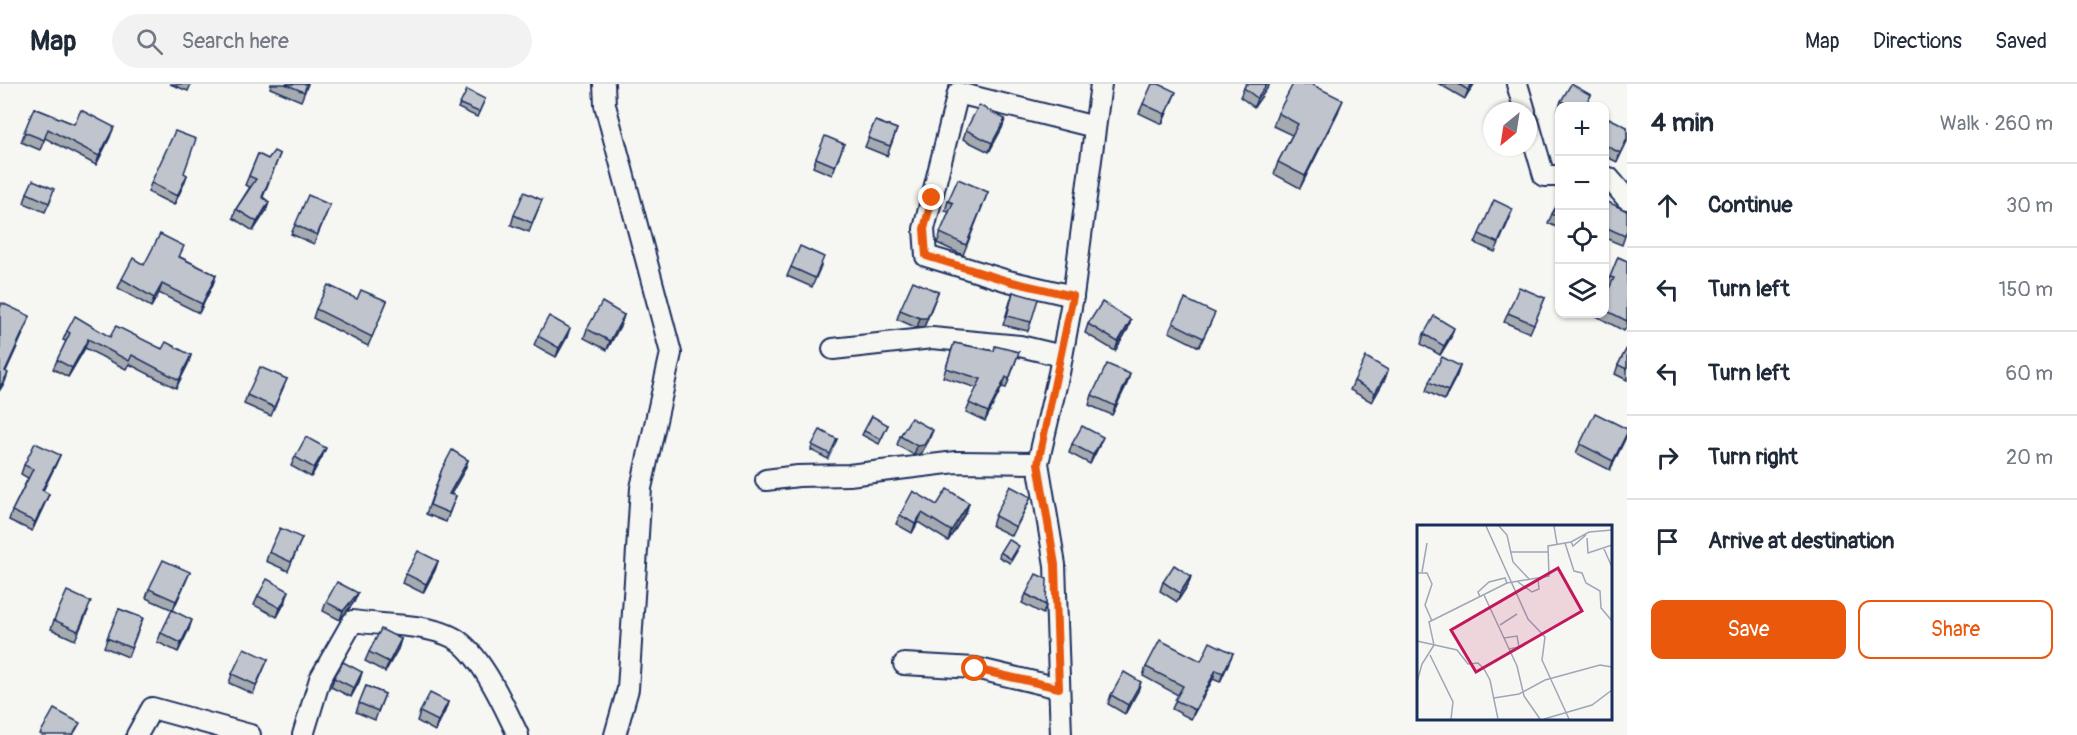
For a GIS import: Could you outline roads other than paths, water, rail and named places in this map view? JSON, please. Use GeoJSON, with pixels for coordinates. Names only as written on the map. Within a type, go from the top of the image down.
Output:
{"type":"FeatureCollection","features":[{"type":"Feature","properties":{"kind":"street"},"geometry":{"type":"LineString","coordinates":[[604,84],[605,105],[671,353],[641,488],[628,689],[615,735]]}},
{"type":"Feature","properties":{"kind":"street"},"geometry":{"type":"LineString","coordinates":[[1061,735],[1055,565],[1038,463],[1073,296],[1101,84]]}},
{"type":"Feature","properties":{"kind":"street"},"geometry":{"type":"LineString","coordinates":[[1517,84],[1522,102]]}},
{"type":"Feature","properties":{"kind":"street"},"geometry":{"type":"LineString","coordinates":[[1073,296],[1008,281],[926,256],[924,229],[958,93],[1095,127]]}},
{"type":"Feature","properties":{"kind":"street"},"geometry":{"type":"LineString","coordinates":[[1537,152],[1544,176],[1555,176]]}},
{"type":"Feature","properties":{"kind":"street"},"geometry":{"type":"LineString","coordinates":[[1609,178],[1627,199]]}},
{"type":"Feature","properties":{"kind":"street"},"geometry":{"type":"LineString","coordinates":[[833,349],[932,338],[1020,346],[1062,356]]}},
{"type":"Feature","properties":{"kind":"street"},"geometry":{"type":"LineString","coordinates":[[766,480],[798,476],[849,476],[956,462],[1038,463]]}},
{"type":"Feature","properties":{"kind":"street"},"geometry":{"type":"LineString","coordinates":[[303,735],[320,679],[353,621],[430,630],[455,638],[477,660],[518,735]]}},
{"type":"Feature","properties":{"kind":"street"},"geometry":{"type":"LineString","coordinates":[[904,664],[975,669],[1059,688]]}},
{"type":"Feature","properties":{"kind":"street"},"geometry":{"type":"LineString","coordinates":[[137,735],[152,708],[250,735]]}}]}
